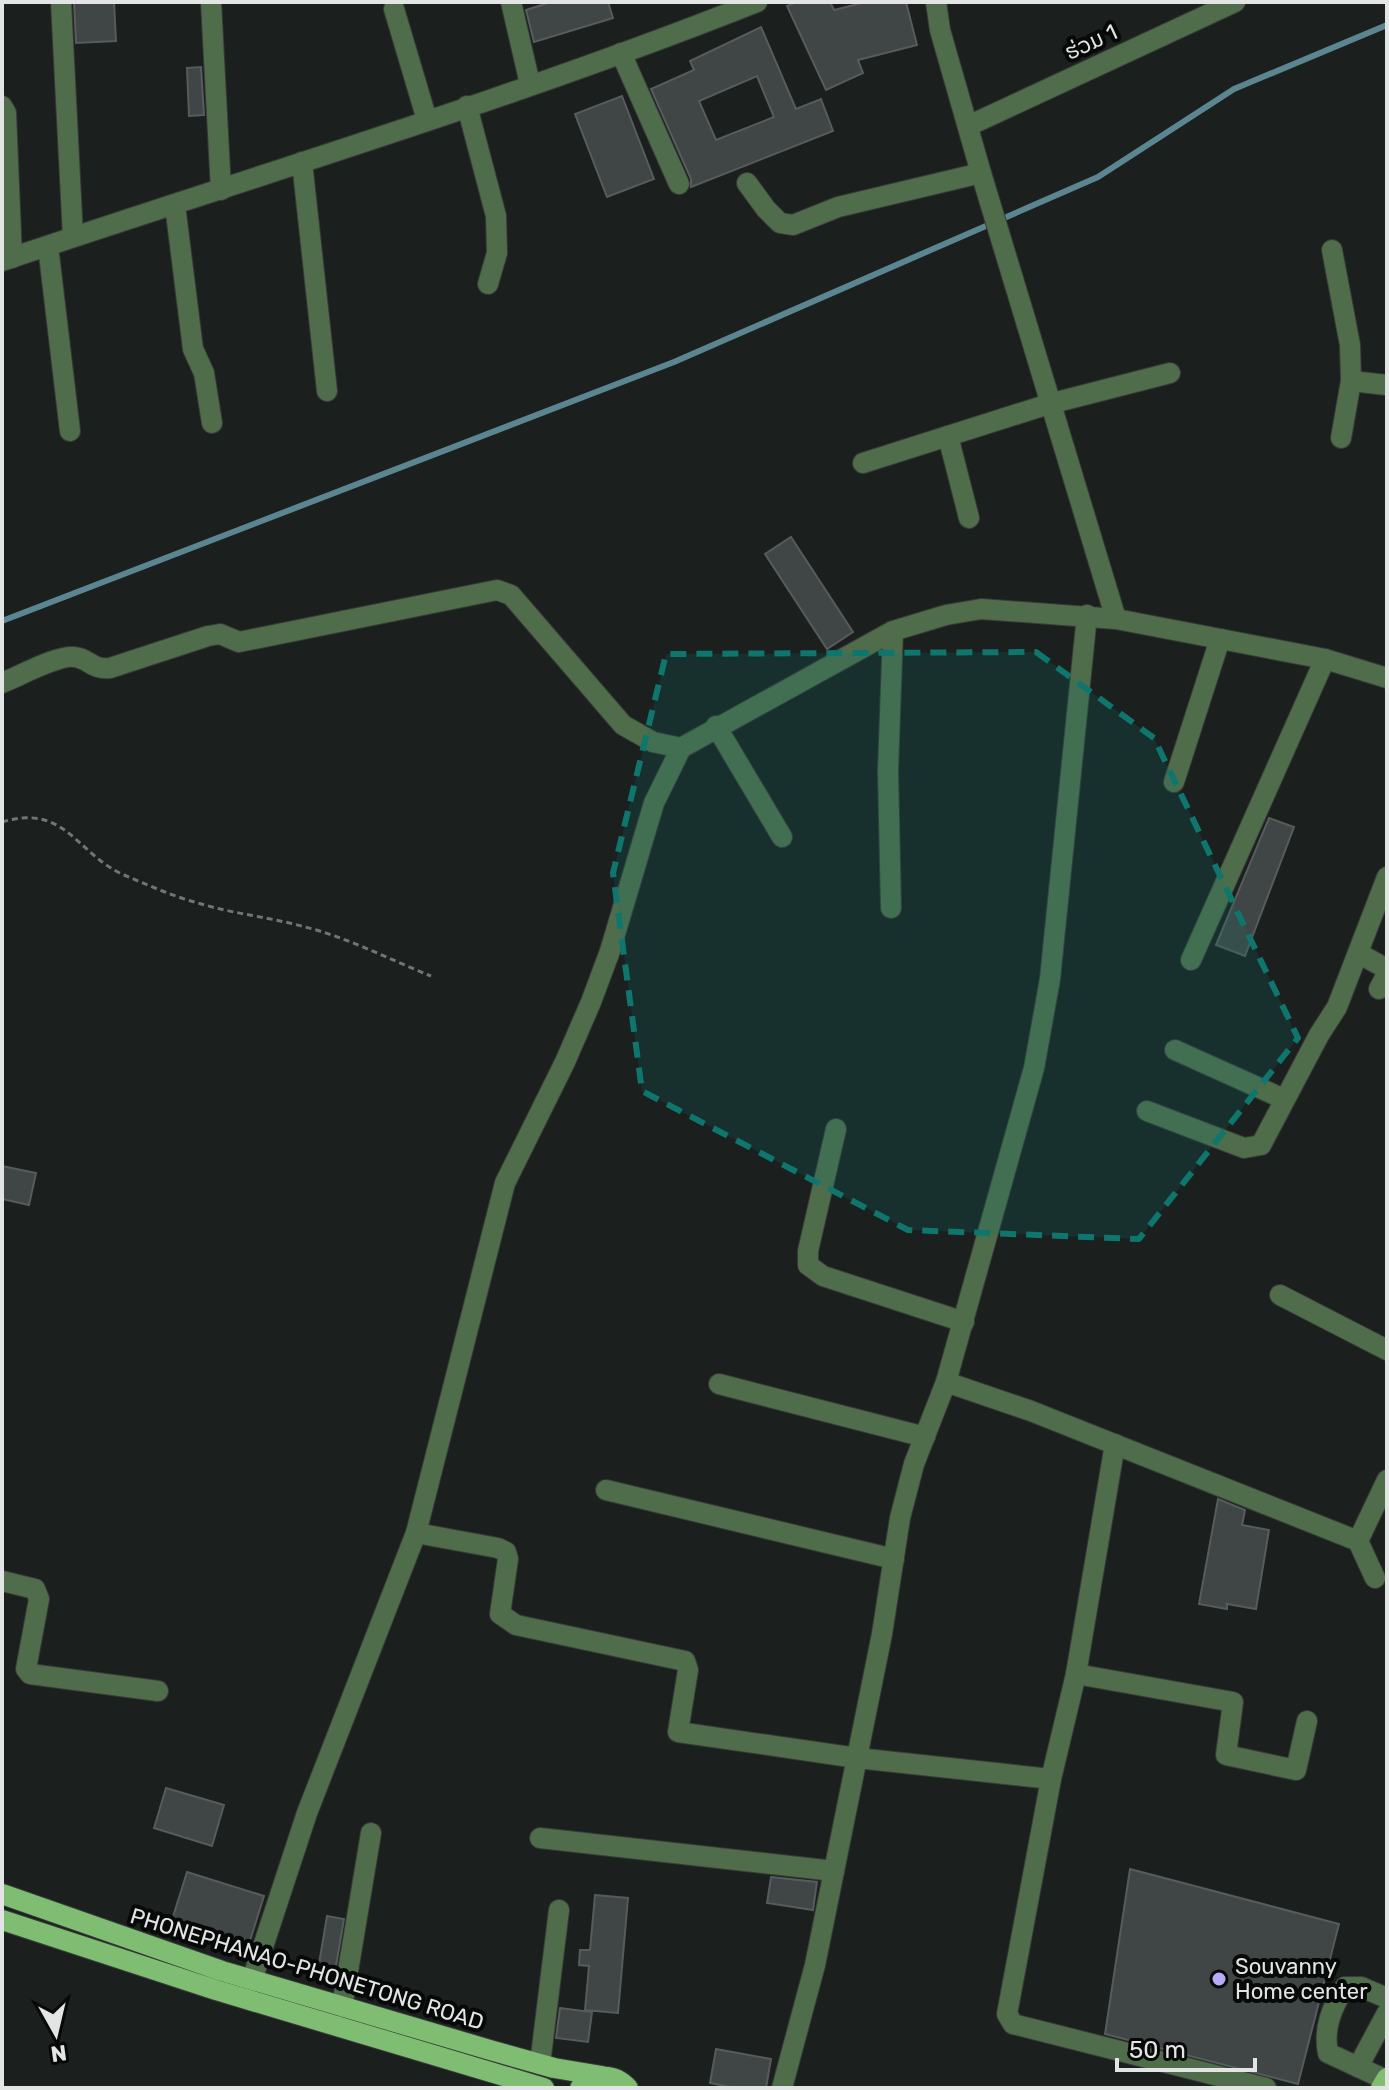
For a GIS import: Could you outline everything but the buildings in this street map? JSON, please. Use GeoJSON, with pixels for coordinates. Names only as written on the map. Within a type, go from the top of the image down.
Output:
{"type":"FeatureCollection","features":[{"type":"Feature","properties":{"kind":"main road","name":"PHONEPHANAO-PHONETONG ROAD"},"geometry":{"type":"LineString","coordinates":[[2,1894],[219,1981],[252,1980],[540,2064],[613,2077],[629,2087]]}},
{"type":"Feature","properties":{"kind":"main road","name":"PHONEPHANAO-PHONETONG ROAD"},"geometry":{"type":"LineString","coordinates":[[2,1920],[219,1981],[544,2088]]}},
{"type":"Feature","properties":{"kind":"main road"},"geometry":{"type":"LineString","coordinates":[[580,2088],[591,2079],[602,2076]]}},
{"type":"Feature","properties":{"kind":"street"},"geometry":{"type":"LineString","coordinates":[[61,2],[73,237]]}},
{"type":"Feature","properties":{"kind":"street"},"geometry":{"type":"LineString","coordinates":[[211,2],[221,190]]}},
{"type":"Feature","properties":{"kind":"street"},"geometry":{"type":"LineString","coordinates":[[511,2],[530,84]]}},
{"type":"Feature","properties":{"kind":"street"},"geometry":{"type":"LineString","coordinates":[[2,106],[6,113],[7,260],[427,120],[757,2]]}},
{"type":"Feature","properties":{"kind":"street"},"geometry":{"type":"LineString","coordinates":[[936,2],[940,30],[984,182],[1116,619]]}},
{"type":"Feature","properties":{"kind":"street","name":"ຮ່ວມ 1"},"geometry":{"type":"LineString","coordinates":[[968,126],[1235,2]]}},
{"type":"Feature","properties":{"kind":"street"},"geometry":{"type":"LineString","coordinates":[[394,9],[427,120]]}},
{"type":"Feature","properties":{"kind":"street"},"geometry":{"type":"LineString","coordinates":[[621,53],[679,184]]}},
{"type":"Feature","properties":{"kind":"street"},"geometry":{"type":"LineString","coordinates":[[467,106],[496,216],[497,253],[488,284]]}},
{"type":"Feature","properties":{"kind":"street"},"geometry":{"type":"LineString","coordinates":[[302,162],[327,391]]}},
{"type":"Feature","properties":{"kind":"street"},"geometry":{"type":"LineString","coordinates":[[747,183],[780,223],[793,225],[838,207],[984,182]]}},
{"type":"Feature","properties":{"kind":"street"},"geometry":{"type":"LineString","coordinates":[[175,205],[193,349],[204,373],[212,423]]}},
{"type":"Feature","properties":{"kind":"street"},"geometry":{"type":"LineString","coordinates":[[48,246],[70,431]]}},
{"type":"Feature","properties":{"kind":"street"},"geometry":{"type":"LineString","coordinates":[[1332,250],[1350,345],[1351,381],[1341,438]]}},
{"type":"Feature","properties":{"kind":"street"},"geometry":{"type":"LineString","coordinates":[[863,463],[1049,404],[1170,373]]}},
{"type":"Feature","properties":{"kind":"street"},"geometry":{"type":"LineString","coordinates":[[1351,381],[1387,385]]}},
{"type":"Feature","properties":{"kind":"street"},"geometry":{"type":"LineString","coordinates":[[948,436],[969,518]]}},
{"type":"Feature","properties":{"kind":"street"},"geometry":{"type":"LineString","coordinates":[[2,683],[66,657],[82,658],[91,666],[101,669],[110,668],[208,636],[220,634],[239,642],[497,590],[511,595],[623,725],[653,742],[681,748]]}},
{"type":"Feature","properties":{"kind":"street"},"geometry":{"type":"LineString","coordinates":[[252,1980],[307,1813],[416,1533],[505,1183],[565,1062],[610,951],[654,803],[681,748],[893,631],[946,615],[981,609],[1116,619],[1325,659],[1387,678]]}},
{"type":"Feature","properties":{"kind":"street"},"geometry":{"type":"LineString","coordinates":[[782,2088],[815,1965],[882,1634],[900,1518],[914,1464],[946,1382],[964,1322],[1040,1038],[1052,963],[1087,615]]}},
{"type":"Feature","properties":{"kind":"street"},"geometry":{"type":"LineString","coordinates":[[891,908],[888,771],[893,631]]}},
{"type":"Feature","properties":{"kind":"street"},"geometry":{"type":"LineString","coordinates":[[1174,782],[1220,639]]}},
{"type":"Feature","properties":{"kind":"street"},"geometry":{"type":"LineString","coordinates":[[1191,960],[1325,659]]}},
{"type":"Feature","properties":{"kind":"street"},"geometry":{"type":"LineString","coordinates":[[716,726],[782,837]]}},
{"type":"Feature","properties":{"kind":"street"},"geometry":{"type":"LineString","coordinates":[[1147,1111],[1244,1148],[1261,1145],[1337,1007],[1387,877]]}},
{"type":"Feature","properties":{"kind":"street"},"geometry":{"type":"LineString","coordinates":[[1358,953],[1384,977]]}},
{"type":"Feature","properties":{"kind":"street"},"geometry":{"type":"LineString","coordinates":[[1175,1050],[1284,1099]]}},
{"type":"Feature","properties":{"kind":"street"},"geometry":{"type":"LineString","coordinates":[[836,1129],[808,1251],[808,1265],[823,1276],[964,1322]]}},
{"type":"Feature","properties":{"kind":"street"},"geometry":{"type":"LineString","coordinates":[[1280,1295],[1387,1350]]}},
{"type":"Feature","properties":{"kind":"street"},"geometry":{"type":"LineString","coordinates":[[946,1382],[1031,1411],[1358,1541],[1375,1578]]}},
{"type":"Feature","properties":{"kind":"street"},"geometry":{"type":"LineString","coordinates":[[719,1384],[925,1437]]}},
{"type":"Feature","properties":{"kind":"street"},"geometry":{"type":"LineString","coordinates":[[1115,1444],[1076,1674],[1051,1779],[1007,2014],[1013,2024],[1266,2088]]}},
{"type":"Feature","properties":{"kind":"street"},"geometry":{"type":"LineString","coordinates":[[1358,1541],[1387,1480]]}},
{"type":"Feature","properties":{"kind":"street"},"geometry":{"type":"LineString","coordinates":[[606,1490],[894,1559]]}},
{"type":"Feature","properties":{"kind":"street"},"geometry":{"type":"LineString","coordinates":[[416,1533],[506,1552],[508,1559],[500,1614],[516,1625],[685,1661],[688,1670],[678,1732],[857,1758],[1051,1779]]}},
{"type":"Feature","properties":{"kind":"street"},"geometry":{"type":"LineString","coordinates":[[2,1581],[35,1589],[38,1606],[26,1669],[30,1674],[158,1691]]}},
{"type":"Feature","properties":{"kind":"street"},"geometry":{"type":"LineString","coordinates":[[1076,1674],[1233,1702],[1226,1755],[1296,1770],[1307,1721]]}},
{"type":"Feature","properties":{"kind":"street"},"geometry":{"type":"LineString","coordinates":[[342,2007],[371,1833]]}},
{"type":"Feature","properties":{"kind":"street"},"geometry":{"type":"LineString","coordinates":[[540,1838],[834,1871]]}},
{"type":"Feature","properties":{"kind":"street"},"geometry":{"type":"LineString","coordinates":[[540,2064],[559,1910]]}},
{"type":"Feature","properties":{"kind":"street"},"geometry":{"type":"LineString","coordinates":[[1384,2082],[1328,2053],[1326,2042],[1331,2009],[1345,1987],[1361,1987],[1387,1998]]}},
{"type":"Feature","properties":{"kind":"street"},"geometry":{"type":"LineString","coordinates":[[1358,2067],[1387,2013]]}},
{"type":"Feature","properties":{"kind":"path"},"geometry":{"type":"LineString","coordinates":[[2,822],[12,819],[47,820],[65,828],[118,872],[163,892],[200,904],[308,927],[431,976]]}},
{"type":"Feature","properties":{"kind":"highlighted area"},"geometry":{"type":"Polygon","coordinates":[[[1036,652],[1154,738],[1298,1038],[1139,1239],[908,1230],[642,1091],[613,873],[666,654],[1036,652]]]}},
{"type":"Feature","properties":{"kind":"waterway"},"geometry":{"type":"LineString","coordinates":[[2,621],[674,362],[1098,177],[1234,89],[1387,25]]}},
{"type":"Feature","properties":{"kind":"place","name":"Souvanny Home center"},"geometry":{"type":"Point","coordinates":[1219,1979]}}]}
